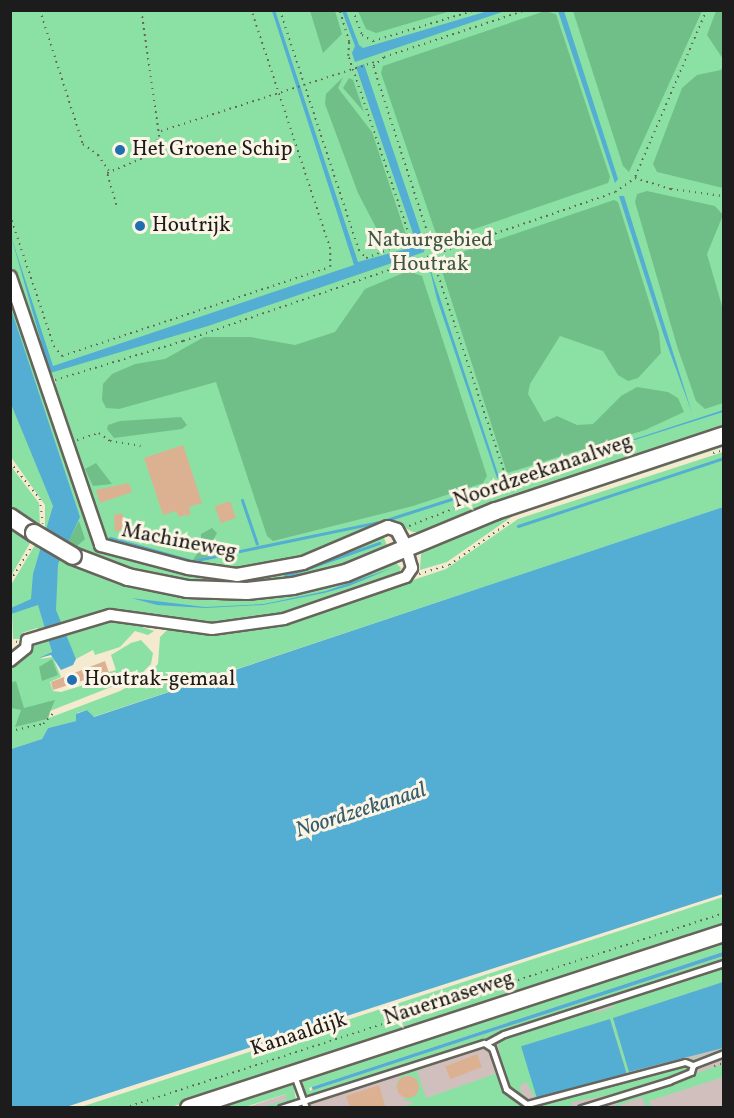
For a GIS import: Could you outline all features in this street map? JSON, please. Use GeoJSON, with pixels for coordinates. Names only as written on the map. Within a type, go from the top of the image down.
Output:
{"type":"FeatureCollection","features":[{"type":"Feature","properties":{"kind":"main road","name":"Noordzeekanaalweg"},"geometry":{"type":"LineString","coordinates":[[10,517],[73,556],[150,583],[231,592],[319,581],[574,483],[723,435]]}},
{"type":"Feature","properties":{"kind":"main road","name":"Nauernaseweg"},"geometry":{"type":"LineString","coordinates":[[189,1107],[723,933]]}},
{"type":"Feature","properties":{"kind":"street","name":"Machineweg"},"geometry":{"type":"LineString","coordinates":[[10,277],[98,542],[118,551],[207,572],[251,574],[312,561],[385,528],[397,530]]}},
{"type":"Feature","properties":{"kind":"street"},"geometry":{"type":"LineString","coordinates":[[10,662],[26,648],[27,640],[110,615],[200,629],[256,625],[390,584],[410,573],[406,547],[397,530]]}},
{"type":"Feature","properties":{"kind":"lane"},"geometry":{"type":"LineString","coordinates":[[281,1107],[305,1104],[487,1043],[504,1034],[723,963]]}},
{"type":"Feature","properties":{"kind":"lane"},"geometry":{"type":"LineString","coordinates":[[487,1043],[506,1089],[527,1104],[685,1062],[693,1065],[723,1053]]}},
{"type":"Feature","properties":{"kind":"lane"},"geometry":{"type":"LineString","coordinates":[[581,1107],[683,1076],[691,1072],[693,1065]]}},
{"type":"Feature","properties":{"kind":"lane"},"geometry":{"type":"LineString","coordinates":[[294,1073],[305,1104]]}},
{"type":"Feature","properties":{"kind":"lane"},"geometry":{"type":"LineString","coordinates":[[604,1101],[607,1107]]}},
{"type":"Feature","properties":{"kind":"path"},"geometry":{"type":"LineString","coordinates":[[40,10],[83,144],[98,155],[110,171]]}},
{"type":"Feature","properties":{"kind":"path"},"geometry":{"type":"LineString","coordinates":[[116,206],[106,176],[110,171],[152,153],[160,131],[141,10]]}},
{"type":"Feature","properties":{"kind":"path"},"geometry":{"type":"LineString","coordinates":[[10,215],[54,346],[62,357],[325,269],[332,262],[332,257],[251,10]]}},
{"type":"Feature","properties":{"kind":"path"},"geometry":{"type":"LineString","coordinates":[[280,10],[360,255],[370,257],[407,245],[410,238],[348,56],[349,42],[339,10]]}},
{"type":"Feature","properties":{"kind":"path"},"geometry":{"type":"LineString","coordinates":[[353,10],[362,35],[373,41],[476,10]]}},
{"type":"Feature","properties":{"kind":"path"},"geometry":{"type":"LineString","coordinates":[[160,131],[365,63],[375,62],[526,10]]}},
{"type":"Feature","properties":{"kind":"path"},"geometry":{"type":"LineString","coordinates":[[46,383],[183,341],[615,192],[635,178],[707,10]]}},
{"type":"Feature","properties":{"kind":"path"},"geometry":{"type":"LineString","coordinates":[[375,62],[374,74],[509,487],[397,530]]}},
{"type":"Feature","properties":{"kind":"path"},"geometry":{"type":"LineString","coordinates":[[635,178],[671,189],[723,196]]}},
{"type":"Feature","properties":{"kind":"path"},"geometry":{"type":"LineString","coordinates":[[66,444],[99,433],[110,441],[141,446]]}},
{"type":"Feature","properties":{"kind":"path"},"geometry":{"type":"LineString","coordinates":[[707,455],[723,450]]}},
{"type":"Feature","properties":{"kind":"path"},"geometry":{"type":"LineString","coordinates":[[10,462],[40,499],[36,535],[10,580]]}},
{"type":"Feature","properties":{"kind":"path","name":"Noordzeekanaalweg"},"geometry":{"type":"LineString","coordinates":[[410,573],[422,574],[449,565],[518,517]]}},
{"type":"Feature","properties":{"kind":"path"},"geometry":{"type":"LineString","coordinates":[[10,731],[43,724],[54,712]]}},
{"type":"Feature","properties":{"kind":"path","name":"Kanaaldijk"},"geometry":{"type":"LineString","coordinates":[[124,1107],[723,913]]}},
{"type":"Feature","properties":{"kind":"shaded area"},"geometry":{"type":"Polygon","coordinates":[[[723,952],[723,1107],[245,1108],[286,1094],[292,1099],[297,1098],[311,1093],[312,1087],[723,952]]]}},
{"type":"Feature","properties":{"kind":"green space","name":"Natuurgebied Houtrak"},"geometry":{"type":"Polygon","coordinates":[[[10,11],[723,11],[723,429],[584,471],[422,532],[413,532],[391,521],[310,557],[225,571],[105,542],[51,385],[56,383],[54,378],[47,375],[11,264],[10,11]]]}},
{"type":"Feature","properties":{"kind":"green space"},"geometry":{"type":"Polygon","coordinates":[[[310,11],[335,11],[342,34],[323,53],[310,11]]]}},
{"type":"Feature","properties":{"kind":"green space"},"geometry":{"type":"Polygon","coordinates":[[[358,11],[451,11],[376,33],[366,29],[358,11]]]}},
{"type":"Feature","properties":{"kind":"green space"},"geometry":{"type":"Polygon","coordinates":[[[545,11],[556,14],[610,177],[608,183],[442,240],[435,231],[381,73],[383,66],[545,11]]]}},
{"type":"Feature","properties":{"kind":"green space"},"geometry":{"type":"Polygon","coordinates":[[[573,11],[702,11],[629,172],[623,166],[573,11]]]}},
{"type":"Feature","properties":{"kind":"green space"},"geometry":{"type":"Polygon","coordinates":[[[716,11],[723,11],[723,59],[707,35],[716,11]]]}},
{"type":"Feature","properties":{"kind":"green space"},"geometry":{"type":"Polygon","coordinates":[[[723,65],[723,188],[657,172],[653,164],[682,88],[697,75],[721,70],[723,65]]]}},
{"type":"Feature","properties":{"kind":"green space"},"geometry":{"type":"Polygon","coordinates":[[[343,77],[338,88],[372,132],[407,238],[406,243],[387,249],[358,193],[325,104],[326,94],[343,77]]]}},
{"type":"Feature","properties":{"kind":"green space"},"geometry":{"type":"Polygon","coordinates":[[[349,78],[353,80],[364,112],[343,88],[349,78]]]}},
{"type":"Feature","properties":{"kind":"green space"},"geometry":{"type":"Polygon","coordinates":[[[647,191],[715,206],[723,215],[707,254],[722,306],[723,403],[705,409],[696,401],[677,346],[635,202],[637,194],[647,191]]]}},
{"type":"Feature","properties":{"kind":"green space"},"geometry":{"type":"Polygon","coordinates":[[[614,200],[618,202],[659,333],[661,353],[638,378],[628,381],[618,375],[603,351],[560,336],[530,384],[528,394],[544,422],[557,416],[577,425],[593,424],[621,396],[637,387],[668,392],[678,398],[684,412],[645,430],[507,473],[440,265],[462,252],[614,200]]]}},
{"type":"Feature","properties":{"kind":"green space"},"geometry":{"type":"Polygon","coordinates":[[[408,271],[422,276],[487,476],[483,483],[413,506],[273,541],[267,536],[216,382],[119,409],[106,408],[102,400],[103,384],[112,374],[135,364],[165,359],[204,337],[250,337],[295,345],[335,332],[365,289],[408,271]]]}},
{"type":"Feature","properties":{"kind":"green space"},"geometry":{"type":"Polygon","coordinates":[[[10,288],[95,547],[248,579],[283,573],[383,535],[387,546],[347,564],[286,580],[224,586],[139,574],[67,545],[45,529],[45,505],[11,457],[10,288]]]}},
{"type":"Feature","properties":{"kind":"green space"},"geometry":{"type":"Polygon","coordinates":[[[181,417],[187,425],[182,429],[114,438],[107,429],[108,425],[120,421],[181,417]]]}},
{"type":"Feature","properties":{"kind":"green space"},"geometry":{"type":"Polygon","coordinates":[[[723,440],[723,447],[513,516],[447,562],[420,570],[421,554],[430,545],[723,440]]]}},
{"type":"Feature","properties":{"kind":"green space"},"geometry":{"type":"Polygon","coordinates":[[[723,452],[723,507],[93,717],[87,710],[77,713],[76,721],[48,728],[42,739],[11,749],[11,666],[28,653],[32,643],[48,638],[52,652],[40,659],[53,657],[61,677],[50,682],[53,691],[61,692],[110,677],[109,672],[116,670],[111,655],[131,643],[141,640],[153,653],[151,664],[139,676],[50,711],[49,718],[120,691],[147,676],[158,664],[160,637],[167,630],[234,632],[296,619],[446,569],[518,519],[723,452]]]}},
{"type":"Feature","properties":{"kind":"green space"},"geometry":{"type":"Polygon","coordinates":[[[96,463],[112,484],[93,486],[85,469],[96,463]]]}},
{"type":"Feature","properties":{"kind":"green space"},"geometry":{"type":"Polygon","coordinates":[[[10,465],[39,503],[40,527],[11,510],[10,465]]]}},
{"type":"Feature","properties":{"kind":"green space"},"geometry":{"type":"Polygon","coordinates":[[[79,521],[85,539],[76,547],[68,542],[79,521]]]}},
{"type":"Feature","properties":{"kind":"green space"},"geometry":{"type":"Polygon","coordinates":[[[11,524],[30,543],[11,576],[11,524]]]}},
{"type":"Feature","properties":{"kind":"green space"},"geometry":{"type":"Polygon","coordinates":[[[212,528],[217,533],[211,544],[214,555],[193,560],[201,548],[201,534],[212,528]]]}},
{"type":"Feature","properties":{"kind":"green space"},"geometry":{"type":"Polygon","coordinates":[[[35,545],[68,564],[259,598],[321,588],[395,562],[401,568],[399,574],[285,614],[211,625],[131,614],[41,632],[37,628],[22,633],[22,639],[13,639],[11,585],[35,545]]]}},
{"type":"Feature","properties":{"kind":"green space"},"geometry":{"type":"Polygon","coordinates":[[[118,619],[154,631],[148,635],[135,631],[120,647],[95,655],[93,650],[76,659],[64,633],[118,619]]]}},
{"type":"Feature","properties":{"kind":"green space"},"geometry":{"type":"Polygon","coordinates":[[[52,659],[58,675],[42,681],[39,667],[52,659]]]}},
{"type":"Feature","properties":{"kind":"green space"},"geometry":{"type":"Polygon","coordinates":[[[16,681],[24,708],[55,700],[47,719],[15,727],[21,710],[11,708],[10,683],[16,681]]]}},
{"type":"Feature","properties":{"kind":"green space"},"geometry":{"type":"Polygon","coordinates":[[[723,897],[723,927],[664,943],[632,957],[330,1056],[171,1107],[78,1108],[723,897]]]}},
{"type":"Feature","properties":{"kind":"green space"},"geometry":{"type":"Polygon","coordinates":[[[723,943],[723,952],[309,1088],[310,1091],[723,956],[723,961],[309,1097],[304,1092],[302,1078],[699,947],[723,943]]]}},
{"type":"Feature","properties":{"kind":"green space"},"geometry":{"type":"Polygon","coordinates":[[[723,966],[723,982],[613,1018],[630,1073],[723,1050],[536,1100],[526,1082],[519,1087],[527,1102],[507,1087],[498,1045],[504,1036],[593,1008],[595,1013],[613,1007],[611,1002],[723,966]],[[610,1019],[535,1094],[537,1097],[627,1074],[610,1019]]]}},
{"type":"Feature","properties":{"kind":"green space"},"geometry":{"type":"Polygon","coordinates":[[[486,1045],[417,1071],[426,1098],[495,1074],[494,1070],[507,1096],[520,1104],[532,1106],[688,1065],[691,1068],[630,1091],[572,1102],[571,1107],[401,1107],[414,1103],[402,1099],[415,1096],[419,1087],[415,1078],[405,1075],[395,1089],[401,1074],[486,1045]]]}},
{"type":"Feature","properties":{"kind":"green space"},"geometry":{"type":"Polygon","coordinates":[[[723,1064],[723,1077],[649,1101],[650,1107],[646,1107],[642,1097],[614,1107],[620,1100],[723,1064]]]}},
{"type":"Feature","properties":{"kind":"green space"},"geometry":{"type":"Polygon","coordinates":[[[293,1083],[296,1100],[271,1107],[262,1107],[286,1100],[286,1094],[245,1107],[207,1108],[293,1083]]]}},
{"type":"Feature","properties":{"kind":"water"},"geometry":{"type":"Polygon","coordinates":[[[275,10],[358,262],[413,247],[416,242],[356,67],[364,64],[425,245],[424,252],[208,326],[50,373],[11,236],[53,366],[354,265],[272,11],[275,10]]]}},
{"type":"Feature","properties":{"kind":"water"},"geometry":{"type":"Polygon","coordinates":[[[342,11],[346,11],[359,45],[363,48],[488,11],[505,11],[355,62],[352,53],[355,46],[342,11]]]}},
{"type":"Feature","properties":{"kind":"water"},"geometry":{"type":"Polygon","coordinates":[[[558,11],[564,11],[618,179],[615,183],[558,11]]]}},
{"type":"Feature","properties":{"kind":"water"},"geometry":{"type":"Polygon","coordinates":[[[619,196],[624,196],[692,413],[664,336],[619,196]]]}},
{"type":"Feature","properties":{"kind":"water"},"geometry":{"type":"Polygon","coordinates":[[[428,262],[499,477],[497,478],[437,299],[428,262]]]}},
{"type":"Feature","properties":{"kind":"water"},"geometry":{"type":"Polygon","coordinates":[[[10,306],[80,517],[58,564],[56,610],[76,659],[73,665],[61,670],[51,655],[39,658],[52,652],[38,605],[11,614],[11,608],[31,599],[33,574],[53,506],[11,404],[10,306]]]}},
{"type":"Feature","properties":{"kind":"water"},"geometry":{"type":"Polygon","coordinates":[[[723,410],[723,412],[512,479],[723,410]]]}},
{"type":"Feature","properties":{"kind":"water","name":"Noordzeekanaal"},"geometry":{"type":"Polygon","coordinates":[[[723,507],[723,894],[66,1107],[11,1107],[11,749],[42,739],[48,728],[76,721],[76,714],[87,710],[94,717],[723,507]]]}},
{"type":"Feature","properties":{"kind":"water"},"geometry":{"type":"Polygon","coordinates":[[[392,568],[349,586],[263,605],[205,608],[157,605],[131,598],[205,607],[264,604],[326,591],[392,568]]]}},
{"type":"Feature","properties":{"kind":"water"},"geometry":{"type":"Polygon","coordinates":[[[723,952],[723,956],[313,1090],[312,1087],[723,952]]]}},
{"type":"Feature","properties":{"kind":"water"},"geometry":{"type":"Polygon","coordinates":[[[723,982],[723,1048],[629,1072],[613,1018],[723,982]]]}},
{"type":"Feature","properties":{"kind":"water"},"geometry":{"type":"Polygon","coordinates":[[[610,1019],[627,1074],[538,1102],[521,1046],[610,1019]]]}},
{"type":"Feature","properties":{"kind":"building"},"geometry":{"type":"Polygon","coordinates":[[[183,445],[202,503],[189,507],[191,514],[179,517],[176,511],[163,515],[144,458],[183,445]]]}},
{"type":"Feature","properties":{"kind":"building"},"geometry":{"type":"Polygon","coordinates":[[[129,483],[132,492],[100,503],[96,490],[129,483]]]}},
{"type":"Feature","properties":{"kind":"building"},"geometry":{"type":"Polygon","coordinates":[[[230,501],[236,518],[221,523],[215,506],[230,501]]]}},
{"type":"Feature","properties":{"kind":"building"},"geometry":{"type":"Polygon","coordinates":[[[121,513],[130,527],[115,532],[114,515],[121,513]]]}},
{"type":"Feature","properties":{"kind":"building"},"geometry":{"type":"Polygon","coordinates":[[[105,661],[110,676],[101,679],[100,675],[53,690],[51,682],[105,661]]]}},
{"type":"Feature","properties":{"kind":"building"},"geometry":{"type":"Polygon","coordinates":[[[477,1054],[482,1067],[450,1079],[445,1066],[477,1054]]]}},
{"type":"Feature","properties":{"kind":"building"},"geometry":{"type":"Polygon","coordinates":[[[408,1076],[416,1079],[419,1087],[416,1095],[408,1098],[400,1095],[397,1087],[400,1079],[408,1076]]]}},
{"type":"Feature","properties":{"kind":"building"},"geometry":{"type":"Polygon","coordinates":[[[379,1085],[385,1106],[350,1107],[346,1096],[379,1085]]]}},
{"type":"Feature","properties":{"kind":"waterway"},"geometry":{"type":"LineString","coordinates":[[518,526],[724,458]]}},
{"type":"Feature","properties":{"kind":"waterway"},"geometry":{"type":"LineString","coordinates":[[110,538],[192,561],[383,521],[498,484]]}},
{"type":"Feature","properties":{"kind":"waterway"},"geometry":{"type":"LineString","coordinates":[[242,500],[257,544]]}},
{"type":"Feature","properties":{"kind":"waterway"},"geometry":{"type":"LineString","coordinates":[[285,576],[379,543]]}},
{"type":"Feature","properties":{"kind":"place","name":"Het Groene Schip"},"geometry":{"type":"Point","coordinates":[120,150]}},
{"type":"Feature","properties":{"kind":"place","name":"Houtrijk"},"geometry":{"type":"Point","coordinates":[140,226]}},
{"type":"Feature","properties":{"kind":"place","name":"Houtrak-gemaal"},"geometry":{"type":"Point","coordinates":[72,680]}}]}
